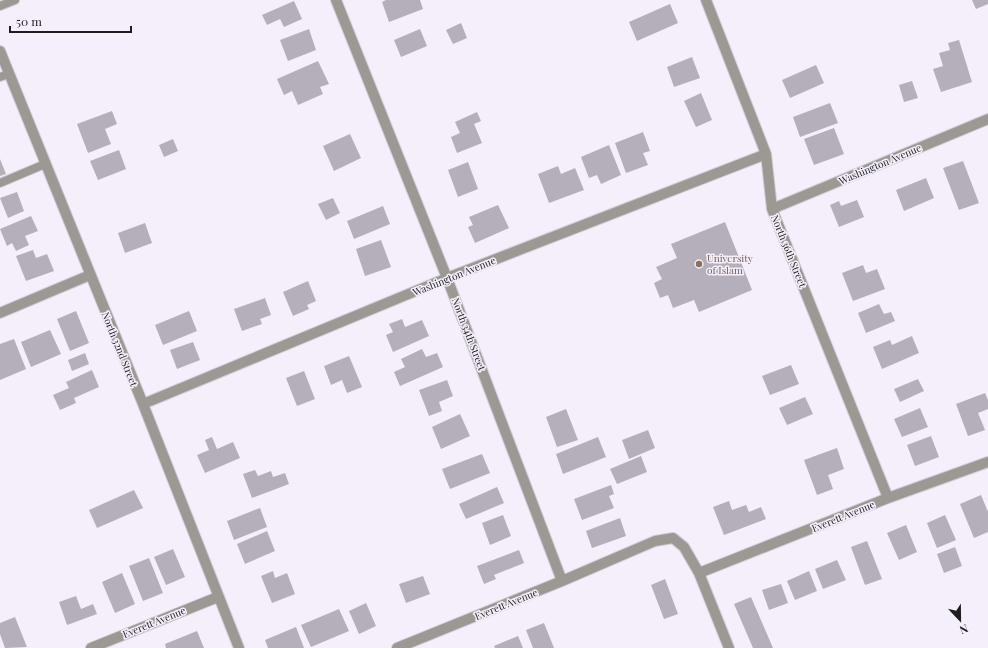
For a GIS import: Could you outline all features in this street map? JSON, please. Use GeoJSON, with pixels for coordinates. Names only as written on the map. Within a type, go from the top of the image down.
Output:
{"type":"FeatureCollection","features":[{"type":"Feature","properties":{"kind":"street","name":"North 34th Street"},"geometry":{"type":"LineString","coordinates":[[336,0],[447,278],[562,581]]}},
{"type":"Feature","properties":{"kind":"street","name":"North 36th Street"},"geometry":{"type":"LineString","coordinates":[[706,0],[766,154],[772,210],[888,498]]}},
{"type":"Feature","properties":{"kind":"street","name":"North 32nd Street"},"geometry":{"type":"LineString","coordinates":[[0,51],[4,75],[45,164],[143,404],[239,648]]}},
{"type":"Feature","properties":{"kind":"street","name":"Washington Avenue"},"geometry":{"type":"LineString","coordinates":[[772,210],[988,119]]}},
{"type":"Feature","properties":{"kind":"street","name":"Washington Avenue"},"geometry":{"type":"LineString","coordinates":[[143,404],[447,278],[766,154]]}},
{"type":"Feature","properties":{"kind":"street"},"geometry":{"type":"LineString","coordinates":[[0,313],[90,275]]}},
{"type":"Feature","properties":{"kind":"street","name":"Everett Avenue"},"geometry":{"type":"LineString","coordinates":[[397,648],[655,542],[673,538],[684,547],[699,573],[888,498],[988,462]]}},
{"type":"Feature","properties":{"kind":"street"},"geometry":{"type":"LineString","coordinates":[[699,573],[729,648]]}},
{"type":"Feature","properties":{"kind":"street","name":"Everett Avenue"},"geometry":{"type":"LineString","coordinates":[[91,648],[218,597]]}},
{"type":"Feature","properties":{"kind":"lane"},"geometry":{"type":"LineString","coordinates":[[0,6],[15,0]]}},
{"type":"Feature","properties":{"kind":"lane"},"geometry":{"type":"LineString","coordinates":[[0,183],[45,164]]}},
{"type":"Feature","properties":{"kind":"building"},"geometry":{"type":"Polygon","coordinates":[[[386,0],[420,0],[423,9],[389,22],[382,2],[386,0]]]}},
{"type":"Feature","properties":{"kind":"building"},"geometry":{"type":"Polygon","coordinates":[[[972,0],[988,0],[988,4],[976,9],[972,0]]]}},
{"type":"Feature","properties":{"kind":"building"},"geometry":{"type":"Polygon","coordinates":[[[294,1],[302,19],[284,27],[280,19],[267,25],[262,15],[294,1]]]}},
{"type":"Feature","properties":{"kind":"building"},"geometry":{"type":"Polygon","coordinates":[[[670,4],[678,23],[637,41],[629,22],[670,4]]]}},
{"type":"Feature","properties":{"kind":"building"},"geometry":{"type":"Polygon","coordinates":[[[461,23],[467,38],[453,44],[446,30],[461,23]]]}},
{"type":"Feature","properties":{"kind":"building"},"geometry":{"type":"Polygon","coordinates":[[[309,29],[316,50],[288,61],[280,40],[309,29]]]}},
{"type":"Feature","properties":{"kind":"building"},"geometry":{"type":"Polygon","coordinates":[[[420,29],[427,46],[401,57],[394,40],[420,29]]]}},
{"type":"Feature","properties":{"kind":"building"},"geometry":{"type":"Polygon","coordinates":[[[959,40],[972,82],[941,92],[933,69],[943,66],[939,53],[950,50],[948,43],[959,40]]]}},
{"type":"Feature","properties":{"kind":"building"},"geometry":{"type":"Polygon","coordinates":[[[692,57],[700,78],[674,87],[667,67],[692,57]]]}},
{"type":"Feature","properties":{"kind":"building"},"geometry":{"type":"Polygon","coordinates":[[[318,61],[329,84],[320,87],[323,94],[298,105],[292,91],[284,95],[277,79],[318,61]]]}},
{"type":"Feature","properties":{"kind":"building"},"geometry":{"type":"Polygon","coordinates":[[[816,65],[824,83],[790,98],[782,80],[816,65]]]}},
{"type":"Feature","properties":{"kind":"building"},"geometry":{"type":"Polygon","coordinates":[[[912,81],[918,98],[904,102],[899,85],[912,81]]]}},
{"type":"Feature","properties":{"kind":"building"},"geometry":{"type":"Polygon","coordinates":[[[701,93],[712,120],[696,127],[684,101],[701,93]]]}},
{"type":"Feature","properties":{"kind":"building"},"geometry":{"type":"Polygon","coordinates":[[[830,103],[838,123],[800,137],[793,117],[830,103]]]}},
{"type":"Feature","properties":{"kind":"building"},"geometry":{"type":"Polygon","coordinates":[[[112,111],[117,124],[105,129],[111,144],[88,153],[77,124],[112,111]]]}},
{"type":"Feature","properties":{"kind":"building"},"geometry":{"type":"Polygon","coordinates":[[[477,112],[481,121],[474,124],[482,143],[457,153],[451,137],[460,133],[455,122],[477,112]]]}},
{"type":"Feature","properties":{"kind":"building"},"geometry":{"type":"Polygon","coordinates":[[[834,128],[844,154],[814,165],[804,139],[834,128]]]}},
{"type":"Feature","properties":{"kind":"building"},"geometry":{"type":"Polygon","coordinates":[[[643,132],[650,151],[643,153],[648,165],[626,173],[615,143],[643,132]]]}},
{"type":"Feature","properties":{"kind":"building"},"geometry":{"type":"Polygon","coordinates":[[[350,134],[361,158],[334,171],[323,146],[350,134]]]}},
{"type":"Feature","properties":{"kind":"building"},"geometry":{"type":"Polygon","coordinates":[[[173,139],[178,151],[164,157],[159,145],[173,139]]]}},
{"type":"Feature","properties":{"kind":"building"},"geometry":{"type":"Polygon","coordinates":[[[609,145],[621,175],[601,184],[597,175],[589,178],[581,157],[609,145]]]}},
{"type":"Feature","properties":{"kind":"building"},"geometry":{"type":"Polygon","coordinates":[[[119,150],[126,169],[98,180],[90,161],[119,150]]]}},
{"type":"Feature","properties":{"kind":"building"},"geometry":{"type":"Polygon","coordinates":[[[0,159],[6,174],[0,176],[0,159]]]}},
{"type":"Feature","properties":{"kind":"building"},"geometry":{"type":"Polygon","coordinates":[[[963,161],[979,203],[959,210],[943,168],[963,161]]]}},
{"type":"Feature","properties":{"kind":"building"},"geometry":{"type":"Polygon","coordinates":[[[468,162],[478,189],[458,197],[448,170],[468,162]]]}},
{"type":"Feature","properties":{"kind":"building"},"geometry":{"type":"Polygon","coordinates":[[[558,166],[561,174],[575,168],[584,190],[549,203],[538,174],[558,166]]]}},
{"type":"Feature","properties":{"kind":"building"},"geometry":{"type":"Polygon","coordinates":[[[926,178],[934,198],[904,211],[896,190],[926,178]]]}},
{"type":"Feature","properties":{"kind":"building"},"geometry":{"type":"Polygon","coordinates":[[[17,192],[24,211],[8,218],[0,198],[17,192]]]}},
{"type":"Feature","properties":{"kind":"building"},"geometry":{"type":"Polygon","coordinates":[[[333,198],[340,213],[326,220],[318,204],[333,198]]]}},
{"type":"Feature","properties":{"kind":"building"},"geometry":{"type":"Polygon","coordinates":[[[857,200],[864,217],[839,227],[830,205],[839,201],[841,206],[857,200]]]}},
{"type":"Feature","properties":{"kind":"building"},"geometry":{"type":"Polygon","coordinates":[[[498,205],[509,228],[475,243],[468,227],[473,225],[469,217],[498,205]]]}},
{"type":"Feature","properties":{"kind":"building"},"geometry":{"type":"Polygon","coordinates":[[[383,206],[390,224],[354,239],[347,221],[383,206]]]}},
{"type":"Feature","properties":{"kind":"building"},"geometry":{"type":"Polygon","coordinates":[[[31,216],[38,231],[25,236],[29,245],[16,251],[12,243],[7,246],[0,229],[31,216]]]}},
{"type":"Feature","properties":{"kind":"building"},"geometry":{"type":"Polygon","coordinates":[[[725,222],[752,290],[699,312],[694,300],[673,308],[668,295],[660,298],[654,283],[662,279],[656,267],[677,258],[671,244],[725,222]]]}},
{"type":"Feature","properties":{"kind":"building"},"geometry":{"type":"Polygon","coordinates":[[[145,223],[152,243],[125,253],[118,233],[145,223]]]}},
{"type":"Feature","properties":{"kind":"building"},"geometry":{"type":"Polygon","coordinates":[[[381,240],[391,267],[365,276],[356,249],[381,240]]]}},
{"type":"Feature","properties":{"kind":"building"},"geometry":{"type":"Polygon","coordinates":[[[33,250],[36,258],[47,254],[54,271],[26,281],[16,256],[33,250]]]}},
{"type":"Feature","properties":{"kind":"building"},"geometry":{"type":"Polygon","coordinates":[[[863,265],[866,273],[877,269],[885,289],[853,301],[842,273],[863,265]]]}},
{"type":"Feature","properties":{"kind":"building"},"geometry":{"type":"Polygon","coordinates":[[[308,281],[316,301],[307,305],[309,309],[293,316],[283,292],[308,281]]]}},
{"type":"Feature","properties":{"kind":"building"},"geometry":{"type":"Polygon","coordinates":[[[265,298],[271,315],[260,319],[262,324],[242,331],[234,309],[265,298]]]}},
{"type":"Feature","properties":{"kind":"building"},"geometry":{"type":"Polygon","coordinates":[[[879,304],[884,314],[891,312],[895,321],[866,333],[858,313],[879,304]]]}},
{"type":"Feature","properties":{"kind":"building"},"geometry":{"type":"Polygon","coordinates":[[[76,311],[89,343],[70,351],[57,319],[76,311]]]}},
{"type":"Feature","properties":{"kind":"building"},"geometry":{"type":"Polygon","coordinates":[[[189,311],[197,331],[163,345],[155,325],[189,311]]]}},
{"type":"Feature","properties":{"kind":"building"},"geometry":{"type":"Polygon","coordinates":[[[402,319],[405,327],[422,320],[429,336],[393,352],[386,335],[393,332],[389,324],[402,319]]]}},
{"type":"Feature","properties":{"kind":"building"},"geometry":{"type":"Polygon","coordinates":[[[50,330],[61,354],[31,367],[21,342],[50,330]]]}},
{"type":"Feature","properties":{"kind":"building"},"geometry":{"type":"Polygon","coordinates":[[[912,336],[919,353],[882,369],[873,347],[890,340],[892,345],[912,336]]]}},
{"type":"Feature","properties":{"kind":"building"},"geometry":{"type":"Polygon","coordinates":[[[14,339],[26,369],[0,380],[0,344],[14,339]]]}},
{"type":"Feature","properties":{"kind":"building"},"geometry":{"type":"Polygon","coordinates":[[[193,342],[200,360],[177,369],[170,350],[193,342]]]}},
{"type":"Feature","properties":{"kind":"building"},"geometry":{"type":"Polygon","coordinates":[[[422,349],[426,357],[437,353],[443,367],[400,386],[394,372],[405,367],[401,359],[422,349]]]}},
{"type":"Feature","properties":{"kind":"building"},"geometry":{"type":"Polygon","coordinates":[[[85,353],[89,364],[72,371],[68,360],[85,353]]]}},
{"type":"Feature","properties":{"kind":"building"},"geometry":{"type":"Polygon","coordinates":[[[349,356],[362,387],[347,393],[342,380],[331,385],[324,366],[349,356]]]}},
{"type":"Feature","properties":{"kind":"building"},"geometry":{"type":"Polygon","coordinates":[[[791,365],[799,384],[770,395],[762,376],[791,365]]]}},
{"type":"Feature","properties":{"kind":"building"},"geometry":{"type":"Polygon","coordinates":[[[92,370],[99,387],[74,398],[76,403],[60,410],[53,395],[69,388],[66,382],[92,370]]]}},
{"type":"Feature","properties":{"kind":"building"},"geometry":{"type":"Polygon","coordinates":[[[304,371],[315,399],[297,406],[286,378],[304,371]]]}},
{"type":"Feature","properties":{"kind":"building"},"geometry":{"type":"Polygon","coordinates":[[[918,379],[924,391],[900,402],[894,389],[918,379]]]}},
{"type":"Feature","properties":{"kind":"building"},"geometry":{"type":"Polygon","coordinates":[[[447,380],[453,396],[439,402],[442,411],[429,416],[419,390],[447,380]]]}},
{"type":"Feature","properties":{"kind":"building"},"geometry":{"type":"Polygon","coordinates":[[[985,393],[988,400],[988,409],[978,413],[985,430],[968,436],[956,404],[985,393]]]}},
{"type":"Feature","properties":{"kind":"building"},"geometry":{"type":"Polygon","coordinates":[[[805,397],[813,414],[787,425],[779,408],[805,397]]]}},
{"type":"Feature","properties":{"kind":"building"},"geometry":{"type":"Polygon","coordinates":[[[920,408],[928,427],[902,437],[894,419],[920,408]]]}},
{"type":"Feature","properties":{"kind":"building"},"geometry":{"type":"Polygon","coordinates":[[[566,409],[578,440],[557,447],[546,417],[566,409]]]}},
{"type":"Feature","properties":{"kind":"building"},"geometry":{"type":"Polygon","coordinates":[[[460,414],[470,436],[441,449],[432,427],[460,414]]]}},
{"type":"Feature","properties":{"kind":"building"},"geometry":{"type":"Polygon","coordinates":[[[648,430],[655,448],[629,459],[622,440],[648,430]]]}},
{"type":"Feature","properties":{"kind":"building"},"geometry":{"type":"Polygon","coordinates":[[[931,436],[939,457],[915,466],[907,445],[931,436]]]}},
{"type":"Feature","properties":{"kind":"building"},"geometry":{"type":"Polygon","coordinates":[[[212,437],[217,449],[233,442],[240,458],[205,473],[197,455],[209,450],[205,440],[212,437]]]}},
{"type":"Feature","properties":{"kind":"building"},"geometry":{"type":"Polygon","coordinates":[[[598,437],[606,457],[563,474],[556,454],[598,437]]]}},
{"type":"Feature","properties":{"kind":"building"},"geometry":{"type":"Polygon","coordinates":[[[837,448],[844,469],[828,475],[833,489],[817,495],[804,460],[837,448]]]}},
{"type":"Feature","properties":{"kind":"building"},"geometry":{"type":"Polygon","coordinates":[[[482,454],[490,473],[450,489],[442,469],[482,454]]]}},
{"type":"Feature","properties":{"kind":"building"},"geometry":{"type":"Polygon","coordinates":[[[641,456],[647,472],[617,484],[610,469],[641,456]]]}},
{"type":"Feature","properties":{"kind":"building"},"geometry":{"type":"Polygon","coordinates":[[[255,470],[258,476],[271,471],[273,477],[285,473],[289,484],[252,498],[243,474],[255,470]]]}},
{"type":"Feature","properties":{"kind":"building"},"geometry":{"type":"Polygon","coordinates":[[[611,485],[614,494],[609,496],[614,508],[582,520],[574,499],[611,485]]]}},
{"type":"Feature","properties":{"kind":"building"},"geometry":{"type":"Polygon","coordinates":[[[497,487],[504,503],[466,519],[459,504],[497,487]]]}},
{"type":"Feature","properties":{"kind":"building"},"geometry":{"type":"Polygon","coordinates":[[[134,490],[143,508],[97,528],[89,510],[134,490]]]}},
{"type":"Feature","properties":{"kind":"building"},"geometry":{"type":"Polygon","coordinates":[[[981,495],[988,512],[988,532],[974,538],[960,504],[981,495]]]}},
{"type":"Feature","properties":{"kind":"building"},"geometry":{"type":"Polygon","coordinates":[[[729,501],[732,510],[746,505],[749,512],[761,507],[766,519],[724,535],[713,507],[729,501]]]}},
{"type":"Feature","properties":{"kind":"building"},"geometry":{"type":"Polygon","coordinates":[[[260,508],[267,527],[234,540],[227,521],[260,508]]]}},
{"type":"Feature","properties":{"kind":"building"},"geometry":{"type":"Polygon","coordinates":[[[503,515],[511,536],[490,545],[482,523],[503,515]]]}},
{"type":"Feature","properties":{"kind":"building"},"geometry":{"type":"Polygon","coordinates":[[[945,515],[956,540],[937,548],[927,523],[945,515]]]}},
{"type":"Feature","properties":{"kind":"building"},"geometry":{"type":"Polygon","coordinates":[[[620,518],[626,536],[592,548],[586,531],[620,518]]]}},
{"type":"Feature","properties":{"kind":"building"},"geometry":{"type":"Polygon","coordinates":[[[906,525],[917,552],[899,560],[887,533],[906,525]]]}},
{"type":"Feature","properties":{"kind":"building"},"geometry":{"type":"Polygon","coordinates":[[[267,531],[275,551],[245,564],[237,544],[267,531]]]}},
{"type":"Feature","properties":{"kind":"building"},"geometry":{"type":"Polygon","coordinates":[[[867,541],[882,579],[865,585],[851,547],[867,541]]]}},
{"type":"Feature","properties":{"kind":"building"},"geometry":{"type":"Polygon","coordinates":[[[955,547],[962,566],[944,573],[937,554],[955,547]]]}},
{"type":"Feature","properties":{"kind":"building"},"geometry":{"type":"Polygon","coordinates":[[[173,549],[185,577],[166,585],[154,557],[173,549]]]}},
{"type":"Feature","properties":{"kind":"building"},"geometry":{"type":"Polygon","coordinates":[[[519,550],[524,563],[494,575],[496,579],[484,584],[477,566],[519,550]]]}},
{"type":"Feature","properties":{"kind":"building"},"geometry":{"type":"Polygon","coordinates":[[[149,558],[163,593],[143,601],[129,566],[149,558]]]}},
{"type":"Feature","properties":{"kind":"building"},"geometry":{"type":"Polygon","coordinates":[[[837,560],[846,580],[823,589],[815,569],[837,560]]]}},
{"type":"Feature","properties":{"kind":"building"},"geometry":{"type":"Polygon","coordinates":[[[273,571],[275,578],[287,573],[295,594],[272,603],[261,576],[273,571]]]}},
{"type":"Feature","properties":{"kind":"building"},"geometry":{"type":"Polygon","coordinates":[[[809,571],[817,591],[795,600],[787,581],[809,571]]]}},
{"type":"Feature","properties":{"kind":"building"},"geometry":{"type":"Polygon","coordinates":[[[122,573],[135,604],[115,613],[102,582],[122,573]]]}},
{"type":"Feature","properties":{"kind":"building"},"geometry":{"type":"Polygon","coordinates":[[[423,576],[430,594],[406,603],[399,584],[423,576]]]}},
{"type":"Feature","properties":{"kind":"building"},"geometry":{"type":"Polygon","coordinates":[[[665,579],[678,614],[664,619],[651,585],[665,579]]]}},
{"type":"Feature","properties":{"kind":"building"},"geometry":{"type":"Polygon","coordinates":[[[781,584],[788,603],[769,610],[762,590],[781,584]]]}},
{"type":"Feature","properties":{"kind":"building"},"geometry":{"type":"Polygon","coordinates":[[[76,596],[81,609],[93,604],[97,614],[67,625],[59,602],[76,596]]]}},
{"type":"Feature","properties":{"kind":"building"},"geometry":{"type":"Polygon","coordinates":[[[751,597],[773,648],[753,648],[734,604],[751,597]]]}},
{"type":"Feature","properties":{"kind":"building"},"geometry":{"type":"Polygon","coordinates":[[[366,603],[376,626],[359,634],[349,611],[366,603]]]}},
{"type":"Feature","properties":{"kind":"building"},"geometry":{"type":"Polygon","coordinates":[[[339,609],[349,631],[311,647],[301,625],[339,609]]]}},
{"type":"Feature","properties":{"kind":"building"},"geometry":{"type":"Polygon","coordinates":[[[15,617],[27,647],[5,648],[0,634],[0,623],[15,617]]]}},
{"type":"Feature","properties":{"kind":"building"},"geometry":{"type":"Polygon","coordinates":[[[544,623],[554,648],[533,648],[526,630],[544,623]]]}},
{"type":"Feature","properties":{"kind":"building"},"geometry":{"type":"Polygon","coordinates":[[[296,627],[304,648],[268,648],[265,640],[296,627]]]}},
{"type":"Feature","properties":{"kind":"building"},"geometry":{"type":"Polygon","coordinates":[[[197,631],[204,648],[166,648],[165,644],[197,631]]]}},
{"type":"Feature","properties":{"kind":"building"},"geometry":{"type":"Polygon","coordinates":[[[518,636],[523,648],[495,648],[494,646],[518,636]]]}},
{"type":"Feature","properties":{"kind":"place","name":"University of Islam"},"geometry":{"type":"Point","coordinates":[699,264]}}]}
